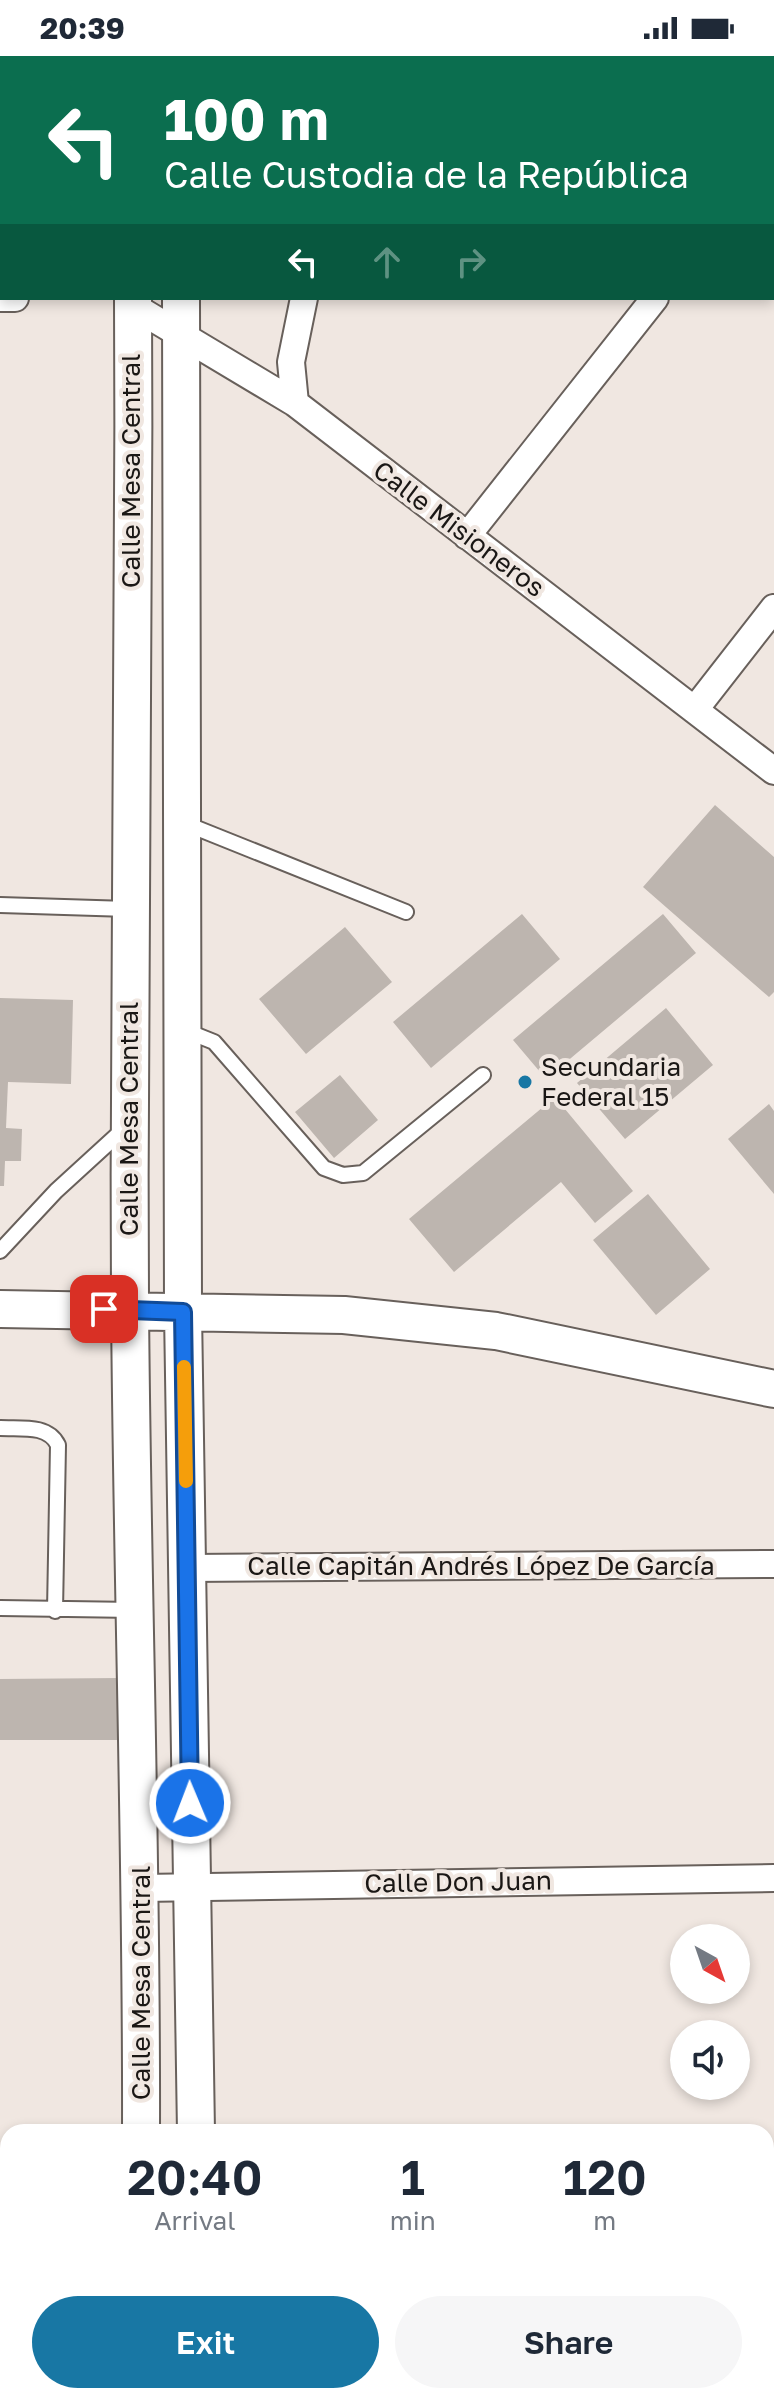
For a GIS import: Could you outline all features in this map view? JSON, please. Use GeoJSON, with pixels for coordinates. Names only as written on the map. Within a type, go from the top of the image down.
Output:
{"type":"FeatureCollection","features":[{"type":"Feature","properties":{"kind":"main road","name":"Calle Mesa Central"},"geometry":{"type":"LineString","coordinates":[[133,302],[128,909],[130,1309],[142,1888],[141,2124]]}},
{"type":"Feature","properties":{"kind":"main road","name":"Calle Mesa Central"},"geometry":{"type":"LineString","coordinates":[[182,316],[183,1312],[196,2124]]}},
{"type":"Feature","properties":{"kind":"main road"},"geometry":{"type":"LineString","coordinates":[[0,1309],[344,1315],[496,1331],[774,1389]]}},
{"type":"Feature","properties":{"kind":"street"},"geometry":{"type":"LineString","coordinates":[[295,403],[291,362],[304,300]]}},
{"type":"Feature","properties":{"kind":"street"},"geometry":{"type":"LineString","coordinates":[[467,536],[653,300]]}},
{"type":"Feature","properties":{"kind":"street","name":"Calle Misioneros"},"geometry":{"type":"LineString","coordinates":[[133,302],[182,316],[696,708],[774,771]]}},
{"type":"Feature","properties":{"kind":"street"},"geometry":{"type":"LineString","coordinates":[[696,708],[774,608]]}},
{"type":"Feature","properties":{"kind":"street","name":"Calle Capitán Andrés López De García"},"geometry":{"type":"LineString","coordinates":[[188,1568],[774,1564]]}},
{"type":"Feature","properties":{"kind":"street","name":"Calle Don Juan"},"geometry":{"type":"LineString","coordinates":[[142,1888],[774,1878]]}},
{"type":"Feature","properties":{"kind":"lane"},"geometry":{"type":"LineString","coordinates":[[184,823],[406,912]]}},
{"type":"Feature","properties":{"kind":"lane"},"geometry":{"type":"LineString","coordinates":[[0,905],[128,909]]}},
{"type":"Feature","properties":{"kind":"lane"},"geometry":{"type":"LineString","coordinates":[[183,1030],[214,1042],[324,1168],[343,1175],[363,1173],[483,1075]]}},
{"type":"Feature","properties":{"kind":"lane"},"geometry":{"type":"LineString","coordinates":[[0,1251],[56,1191],[129,1124]]}},
{"type":"Feature","properties":{"kind":"lane"},"geometry":{"type":"LineString","coordinates":[[0,1428],[42,1430],[53,1435],[58,1445],[55,1611]]}},
{"type":"Feature","properties":{"kind":"lane"},"geometry":{"type":"LineString","coordinates":[[0,1608],[135,1610]]}},
{"type":"Feature","properties":{"kind":"building"},"geometry":{"type":"Polygon","coordinates":[[[715,805],[774,857],[774,992],[769,997],[643,887],[715,805]]]}},
{"type":"Feature","properties":{"kind":"building"},"geometry":{"type":"Polygon","coordinates":[[[522,914],[560,959],[431,1068],[393,1022],[522,914]]]}},
{"type":"Feature","properties":{"kind":"building"},"geometry":{"type":"Polygon","coordinates":[[[663,914],[696,953],[546,1079],[513,1040],[663,914]]]}},
{"type":"Feature","properties":{"kind":"building"},"geometry":{"type":"Polygon","coordinates":[[[345,927],[392,982],[306,1054],[259,999],[345,927]]]}},
{"type":"Feature","properties":{"kind":"building"},"geometry":{"type":"Polygon","coordinates":[[[0,998],[73,1000],[71,1084],[8,1082],[6,1128],[22,1129],[21,1161],[5,1161],[4,1186],[0,1186],[0,998]]]}},
{"type":"Feature","properties":{"kind":"building"},"geometry":{"type":"Polygon","coordinates":[[[666,1008],[713,1065],[625,1139],[577,1083],[666,1008]]]}},
{"type":"Feature","properties":{"kind":"building"},"geometry":{"type":"Polygon","coordinates":[[[340,1075],[378,1120],[334,1158],[295,1112],[340,1075]]]}},
{"type":"Feature","properties":{"kind":"building"},"geometry":{"type":"Polygon","coordinates":[[[555,1097],[633,1191],[595,1223],[561,1182],[454,1272],[409,1219],[555,1097]]]}},
{"type":"Feature","properties":{"kind":"building"},"geometry":{"type":"Polygon","coordinates":[[[769,1104],[774,1111],[774,1194],[728,1139],[769,1104]]]}},
{"type":"Feature","properties":{"kind":"building"},"geometry":{"type":"Polygon","coordinates":[[[648,1194],[710,1269],[656,1315],[593,1240],[648,1194]]]}},
{"type":"Feature","properties":{"kind":"building"},"geometry":{"type":"Polygon","coordinates":[[[119,1678],[119,1740],[0,1740],[0,1679],[119,1678]]]}},
{"type":"Feature","properties":{"kind":"slow traffic"},"geometry":{"type":"LineString","coordinates":[[184,1367],[186,1481]]}},
{"type":"Feature","properties":{"kind":"place","name":"Secundaria Federal 15"},"geometry":{"type":"Point","coordinates":[525,1082]}},
{"type":"Feature","properties":{"kind":"route"},"geometry":{"type":"LineString","coordinates":[[104,1309],[183,1312],[190,1803]]}}]}
